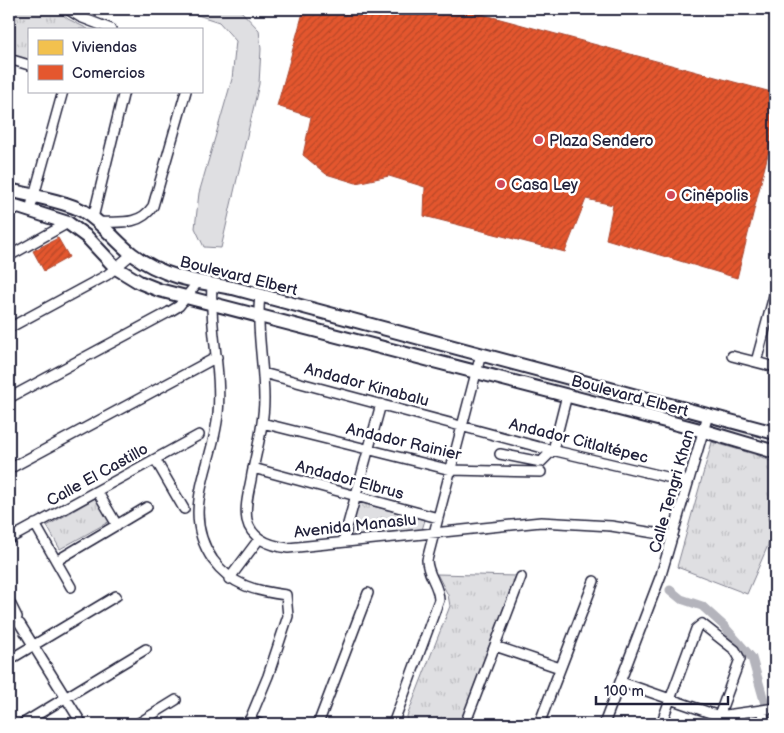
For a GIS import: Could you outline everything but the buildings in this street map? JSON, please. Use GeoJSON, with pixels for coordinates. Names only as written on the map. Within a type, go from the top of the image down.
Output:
{"type":"FeatureCollection","features":[{"type":"Feature","properties":{"kind":"street"},"geometry":{"type":"LineString","coordinates":[[67,9],[81,13],[109,28]]}},
{"type":"Feature","properties":{"kind":"street"},"geometry":{"type":"LineString","coordinates":[[9,61],[28,65]]}},
{"type":"Feature","properties":{"kind":"street"},"geometry":{"type":"LineString","coordinates":[[30,210],[63,92]]}},
{"type":"Feature","properties":{"kind":"street"},"geometry":{"type":"LineString","coordinates":[[124,92],[95,220],[132,222],[144,216],[153,206],[186,92]]}},
{"type":"Feature","properties":{"kind":"street","name":"Boulevard Elbert"},"geometry":{"type":"LineString","coordinates":[[9,190],[81,210],[95,220],[132,254],[161,271],[197,283],[212,284],[260,295],[775,433]]}},
{"type":"Feature","properties":{"kind":"street","name":"Boulevard Elbert"},"geometry":{"type":"LineString","coordinates":[[9,204],[68,223],[87,237],[116,268],[149,287],[704,431],[775,452]]}},
{"type":"Feature","properties":{"kind":"street"},"geometry":{"type":"LineString","coordinates":[[9,256],[68,223]]}},
{"type":"Feature","properties":{"kind":"street"},"geometry":{"type":"LineString","coordinates":[[9,328],[116,268],[132,254]]}},
{"type":"Feature","properties":{"kind":"street"},"geometry":{"type":"LineString","coordinates":[[9,398],[179,306],[197,283]]}},
{"type":"Feature","properties":{"kind":"street"},"geometry":{"type":"LineString","coordinates":[[212,284],[211,302],[217,357],[217,425],[197,512],[197,523],[201,540],[209,555],[229,578],[258,592],[286,595],[288,616],[268,676],[248,722],[260,724]]}},
{"type":"Feature","properties":{"kind":"street"},"geometry":{"type":"LineString","coordinates":[[756,362],[775,292]]}},
{"type":"Feature","properties":{"kind":"street"},"geometry":{"type":"LineString","coordinates":[[229,578],[259,539],[253,533],[247,520],[247,502],[262,423],[264,373],[258,315],[260,295]]}},
{"type":"Feature","properties":{"kind":"street"},"geometry":{"type":"LineString","coordinates":[[393,724],[439,600],[437,587],[427,566],[480,354]]}},
{"type":"Feature","properties":{"kind":"street"},"geometry":{"type":"LineString","coordinates":[[732,356],[775,367]]}},
{"type":"Feature","properties":{"kind":"street"},"geometry":{"type":"LineString","coordinates":[[9,469],[217,357]]}},
{"type":"Feature","properties":{"kind":"street","name":"Andador Kinabalu"},"geometry":{"type":"LineString","coordinates":[[264,373],[462,424]]}},
{"type":"Feature","properties":{"kind":"street"},"geometry":{"type":"LineString","coordinates":[[500,454],[541,462],[551,454],[566,395]]}},
{"type":"Feature","properties":{"kind":"street"},"geometry":{"type":"LineString","coordinates":[[343,542],[381,404]]}},
{"type":"Feature","properties":{"kind":"street","name":"Calle Tengri Khan"},"geometry":{"type":"LineString","coordinates":[[604,724],[661,575],[708,415]]}},
{"type":"Feature","properties":{"kind":"street","name":"Andador Rainier"},"geometry":{"type":"LineString","coordinates":[[262,423],[451,470],[541,472]]}},
{"type":"Feature","properties":{"kind":"street","name":"Andador Citlaltépec"},"geometry":{"type":"LineString","coordinates":[[462,424],[552,450],[688,482]]}},
{"type":"Feature","properties":{"kind":"street","name":"Calle El Castillo"},"geometry":{"type":"LineString","coordinates":[[9,539],[200,435]]}},
{"type":"Feature","properties":{"kind":"street"},"geometry":{"type":"LineString","coordinates":[[155,459],[184,508]]}},
{"type":"Feature","properties":{"kind":"street","name":"Andador Elbrus"},"geometry":{"type":"LineString","coordinates":[[253,468],[438,518]]}},
{"type":"Feature","properties":{"kind":"street"},"geometry":{"type":"LineString","coordinates":[[97,491],[117,525]]}},
{"type":"Feature","properties":{"kind":"street"},"geometry":{"type":"LineString","coordinates":[[56,561],[147,507]]}},
{"type":"Feature","properties":{"kind":"street","name":"Avenida Manaslu"},"geometry":{"type":"LineString","coordinates":[[259,539],[288,548],[542,522],[611,526],[673,536]]}},
{"type":"Feature","properties":{"kind":"street"},"geometry":{"type":"LineString","coordinates":[[35,524],[71,586]]}},
{"type":"Feature","properties":{"kind":"street"},"geometry":{"type":"LineString","coordinates":[[465,724],[521,577]]}},
{"type":"Feature","properties":{"kind":"street"},"geometry":{"type":"LineString","coordinates":[[539,724],[594,581]]}},
{"type":"Feature","properties":{"kind":"street"},"geometry":{"type":"LineString","coordinates":[[318,724],[368,593]]}},
{"type":"Feature","properties":{"kind":"street"},"geometry":{"type":"LineString","coordinates":[[9,660],[116,596]]}},
{"type":"Feature","properties":{"kind":"street"},"geometry":{"type":"LineString","coordinates":[[9,601],[82,724]]}},
{"type":"Feature","properties":{"kind":"street"},"geometry":{"type":"LineString","coordinates":[[661,724],[696,629],[702,624],[735,650],[740,662],[717,720]]}},
{"type":"Feature","properties":{"kind":"street"},"geometry":{"type":"LineString","coordinates":[[495,646],[560,668]]}},
{"type":"Feature","properties":{"kind":"street"},"geometry":{"type":"LineString","coordinates":[[22,724],[146,649]]}},
{"type":"Feature","properties":{"kind":"street"},"geometry":{"type":"LineString","coordinates":[[621,682],[671,698],[717,720],[775,708]]}},
{"type":"Feature","properties":{"kind":"street"},"geometry":{"type":"LineString","coordinates":[[137,724],[176,700]]}},
{"type":"Feature","properties":{"kind":"street"},"geometry":{"type":"LineString","coordinates":[[762,710],[766,724]]}},
{"type":"Feature","properties":{"kind":"green space"},"geometry":{"type":"Polygon","coordinates":[[[9,9],[56,9],[68,19],[86,28],[28,28],[28,63],[9,57],[9,9]]]}},
{"type":"Feature","properties":{"kind":"green space"},"geometry":{"type":"Polygon","coordinates":[[[179,9],[239,9],[259,30],[261,49],[259,84],[221,248],[204,247],[195,228],[199,193],[232,79],[236,41],[219,22],[179,9]]]}},
{"type":"Feature","properties":{"kind":"green space"},"geometry":{"type":"Polygon","coordinates":[[[712,442],[757,455],[775,463],[775,529],[747,594],[677,567],[712,442]]]}},
{"type":"Feature","properties":{"kind":"green space"},"geometry":{"type":"Polygon","coordinates":[[[99,496],[112,520],[60,549],[47,526],[99,496]]]}},
{"type":"Feature","properties":{"kind":"green space"},"geometry":{"type":"Polygon","coordinates":[[[354,501],[425,520],[422,530],[344,537],[354,501]]]}},
{"type":"Feature","properties":{"kind":"green space"},"geometry":{"type":"Polygon","coordinates":[[[437,574],[516,576],[460,724],[404,724],[450,606],[448,595],[437,574]]]}},
{"type":"Feature","properties":{"kind":"waterway"},"geometry":{"type":"LineString","coordinates":[[670,590],[681,599],[702,606],[723,625],[752,658],[765,704],[775,719]]}},
{"type":"Feature","properties":{"kind":"place","name":"Plaza Sendero"},"geometry":{"type":"Point","coordinates":[539,140]}},
{"type":"Feature","properties":{"kind":"place","name":"Casa Ley"},"geometry":{"type":"Point","coordinates":[501,184]}},
{"type":"Feature","properties":{"kind":"place","name":"Cinépolis"},"geometry":{"type":"Point","coordinates":[671,195]}}]}
